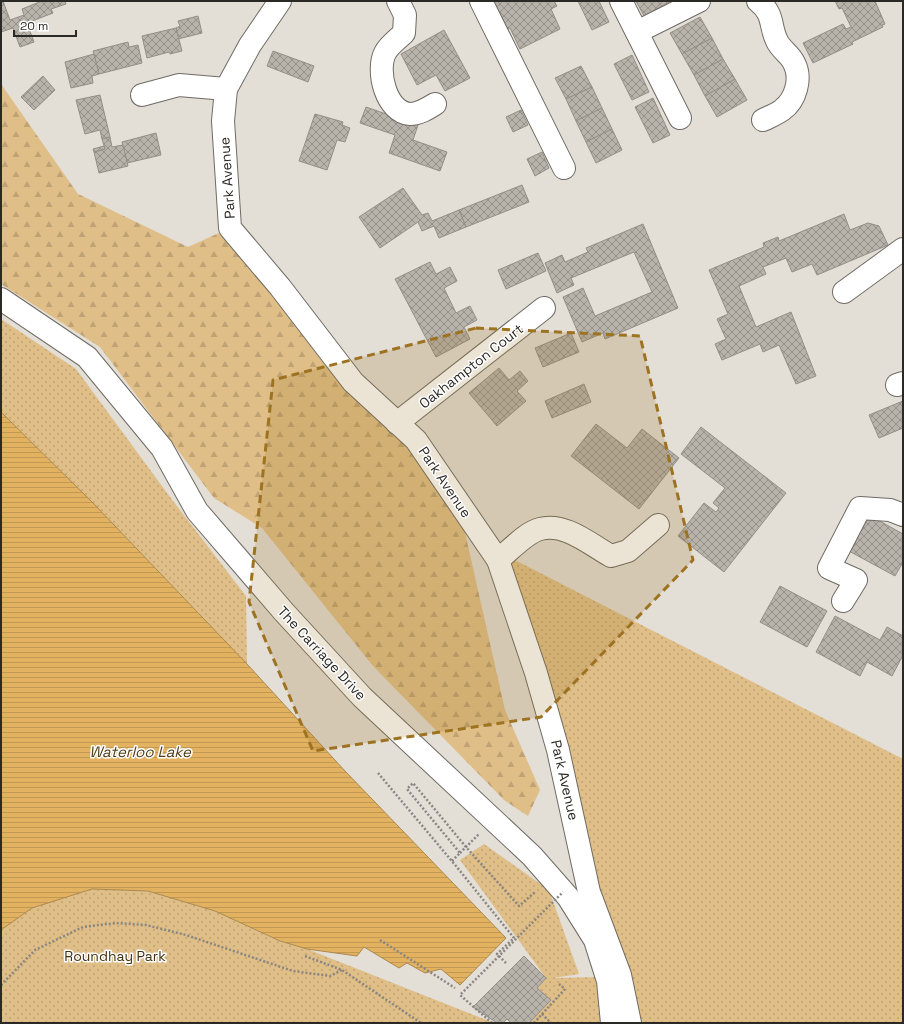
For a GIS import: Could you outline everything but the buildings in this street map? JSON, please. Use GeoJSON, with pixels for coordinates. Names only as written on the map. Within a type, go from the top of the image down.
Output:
{"type":"FeatureCollection","features":[{"type":"Feature","properties":{"kind":"street","name":"Park Avenue"},"geometry":{"type":"LineString","coordinates":[[280,1],[250,45],[226,89],[224,122],[230,228],[280,287],[353,382],[416,440],[498,560],[536,673],[558,750],[589,892],[620,975],[630,1023]]}},
{"type":"Feature","properties":{"kind":"street"},"geometry":{"type":"LineString","coordinates":[[398,1],[405,15],[404,33],[386,52],[382,62],[383,86],[391,101],[400,111],[409,114],[418,113],[435,104]]}},
{"type":"Feature","properties":{"kind":"street"},"geometry":{"type":"LineString","coordinates":[[481,1],[564,168]]}},
{"type":"Feature","properties":{"kind":"street"},"geometry":{"type":"LineString","coordinates":[[621,1],[680,118]]}},
{"type":"Feature","properties":{"kind":"street"},"geometry":{"type":"LineString","coordinates":[[637,32],[699,1]]}},
{"type":"Feature","properties":{"kind":"street"},"geometry":{"type":"LineString","coordinates":[[758,1],[769,12],[777,41],[795,65],[798,77],[797,87],[792,101],[782,111],[763,120]]}},
{"type":"Feature","properties":{"kind":"street"},"geometry":{"type":"LineString","coordinates":[[142,95],[179,85],[226,89]]}},
{"type":"Feature","properties":{"kind":"street"},"geometry":{"type":"LineString","coordinates":[[844,292],[903,249]]}},
{"type":"Feature","properties":{"kind":"street","name":"The Carriage Drive"},"geometry":{"type":"LineString","coordinates":[[1,299],[87,357],[162,448],[196,511],[284,612],[362,697],[532,856],[557,885],[595,940],[608,981],[612,1023]]}},
{"type":"Feature","properties":{"kind":"street","name":"Oakhampton Court"},"geometry":{"type":"LineString","coordinates":[[397,423],[544,308]]}},
{"type":"Feature","properties":{"kind":"street"},"geometry":{"type":"LineString","coordinates":[[843,601],[856,580],[829,568],[860,508],[890,510],[903,515]]}},
{"type":"Feature","properties":{"kind":"street"},"geometry":{"type":"LineString","coordinates":[[498,560],[528,535],[540,529],[553,528],[575,535],[611,556],[628,551],[658,525]]}},
{"type":"Feature","properties":{"kind":"path"},"geometry":{"type":"LineString","coordinates":[[378,773],[514,938],[497,954],[506,963]]}},
{"type":"Feature","properties":{"kind":"path"},"geometry":{"type":"LineString","coordinates":[[460,853],[407,789],[413,783],[466,847],[519,906],[557,885]]}},
{"type":"Feature","properties":{"kind":"path"},"geometry":{"type":"LineString","coordinates":[[452,861],[492,819]]}},
{"type":"Feature","properties":{"kind":"path"},"geometry":{"type":"LineString","coordinates":[[492,1023],[460,995],[557,885]]}},
{"type":"Feature","properties":{"kind":"path"},"geometry":{"type":"LineString","coordinates":[[1,985],[35,950],[83,927],[116,923],[146,925],[186,935],[293,971],[330,976],[342,970]]}},
{"type":"Feature","properties":{"kind":"path"},"geometry":{"type":"LineString","coordinates":[[380,940],[455,988]]}},
{"type":"Feature","properties":{"kind":"path"},"geometry":{"type":"LineString","coordinates":[[305,956],[342,970],[404,1010],[421,1023]]}},
{"type":"Feature","properties":{"kind":"path"},"geometry":{"type":"LineString","coordinates":[[534,1023],[565,989],[559,984]]}},
{"type":"Feature","properties":{"kind":"path"},"geometry":{"type":"LineString","coordinates":[[542,1014],[551,1023]]}},
{"type":"Feature","properties":{"kind":"highlighted area"},"geometry":{"type":"Polygon","coordinates":[[[476,328],[640,336],[693,560],[541,717],[313,751],[249,602],[273,380],[476,328]]]}},
{"type":"Feature","properties":{"kind":"green space"},"geometry":{"type":"Polygon","coordinates":[[[1,84],[78,194],[188,247],[230,228],[416,440],[464,528],[505,710],[540,790],[528,816],[504,800],[373,666],[262,528],[214,498],[100,347],[1,284],[1,84]]]}},
{"type":"Feature","properties":{"kind":"green space"},"geometry":{"type":"Polygon","coordinates":[[[1,319],[76,369],[173,501],[246,596],[247,664],[94,504],[1,412],[1,319]]]}},
{"type":"Feature","properties":{"kind":"green space"},"geometry":{"type":"Polygon","coordinates":[[[503,554],[903,759],[903,1023],[529,1023],[550,1000],[537,988],[546,978],[460,860],[484,844],[549,890],[579,974],[553,978],[601,977],[573,835],[525,677],[515,608],[503,554]]]}},
{"type":"Feature","properties":{"kind":"green space","name":"Roundhay Park"},"geometry":{"type":"Polygon","coordinates":[[[92,889],[148,891],[215,911],[279,941],[307,949],[494,1023],[1,1023],[1,930],[32,908],[92,889]]]}},
{"type":"Feature","properties":{"kind":"water","name":"Waterloo Lake"},"geometry":{"type":"Polygon","coordinates":[[[1,412],[94,504],[247,664],[345,771],[506,938],[460,985],[441,969],[425,973],[407,963],[399,968],[364,947],[357,956],[307,949],[280,941],[215,911],[148,891],[92,889],[32,908],[1,930],[1,412]]]}}]}
